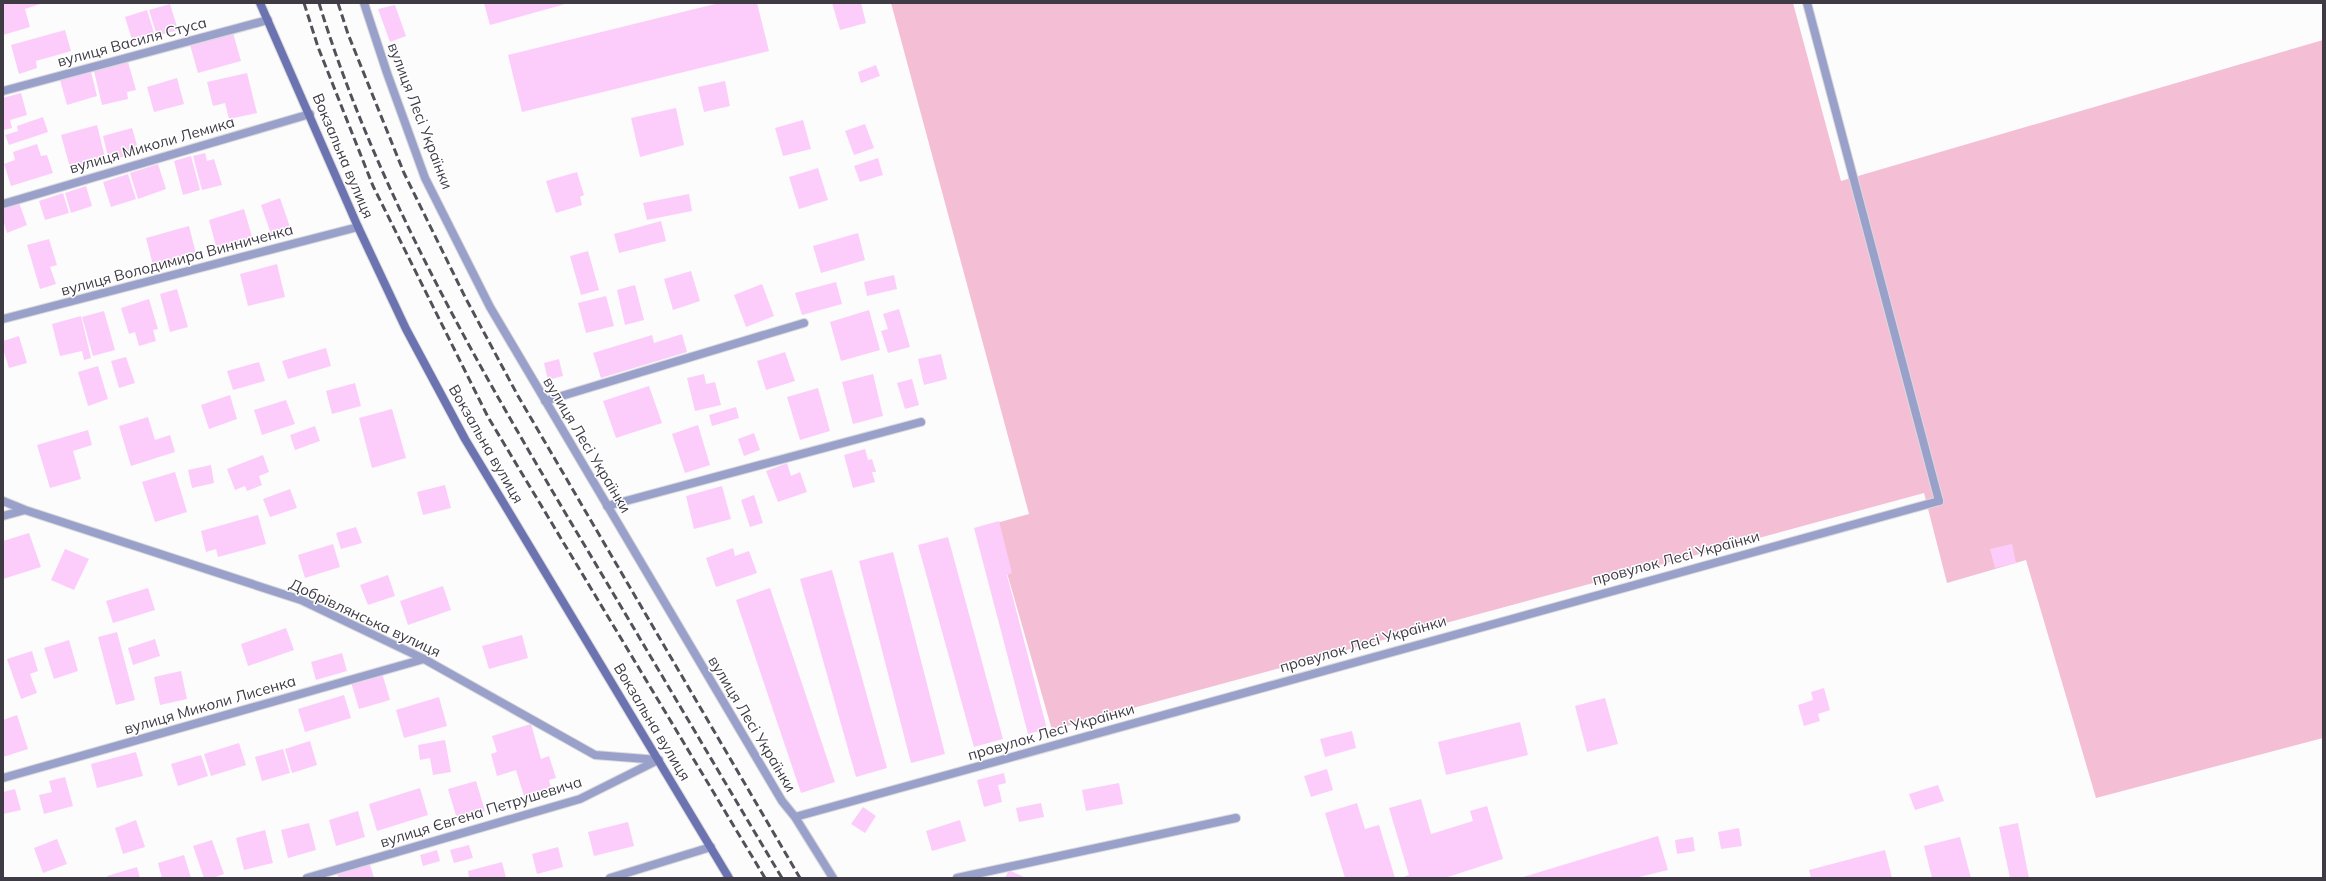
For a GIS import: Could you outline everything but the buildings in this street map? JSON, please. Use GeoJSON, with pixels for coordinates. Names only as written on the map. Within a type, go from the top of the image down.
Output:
{"type":"FeatureCollection","features":[{"type":"Feature","properties":{"kind":"street","name":"Вокзальна вулиця"},"geometry":{"type":"LineString","coordinates":[[260,3],[310,114],[358,227],[406,329],[465,439],[729,878]]}},
{"type":"Feature","properties":{"kind":"street","name":"вулиця Лесі Українки"},"geometry":{"type":"LineString","coordinates":[[364,3],[387,73],[425,178],[490,307],[782,801],[795,818],[832,878]]}},
{"type":"Feature","properties":{"kind":"street","name":"провулок Лесі Українки"},"geometry":{"type":"LineString","coordinates":[[795,818],[1939,501],[1807,3]]}},
{"type":"Feature","properties":{"kind":"street","name":"вулиця Василя Стуса"},"geometry":{"type":"LineString","coordinates":[[3,92],[268,20]]}},
{"type":"Feature","properties":{"kind":"street","name":"вулиця Миколи Лемика"},"geometry":{"type":"LineString","coordinates":[[3,204],[310,114]]}},
{"type":"Feature","properties":{"kind":"street","name":"вулиця Володимира Винниченка"},"geometry":{"type":"LineString","coordinates":[[3,319],[358,227]]}},
{"type":"Feature","properties":{"kind":"street"},"geometry":{"type":"LineString","coordinates":[[545,401],[804,323]]}},
{"type":"Feature","properties":{"kind":"street"},"geometry":{"type":"LineString","coordinates":[[607,506],[920,422]]}},
{"type":"Feature","properties":{"kind":"street","name":"Добрівлянська вулиця"},"geometry":{"type":"LineString","coordinates":[[3,501],[25,510],[301,600],[424,659],[595,755],[659,760]]}},
{"type":"Feature","properties":{"kind":"street"},"geometry":{"type":"LineString","coordinates":[[3,516],[25,510]]}},
{"type":"Feature","properties":{"kind":"street","name":"вулиця Миколи Лисенка"},"geometry":{"type":"LineString","coordinates":[[3,778],[424,659]]}},
{"type":"Feature","properties":{"kind":"street","name":"вулиця Євгена Петрушевича"},"geometry":{"type":"LineString","coordinates":[[307,878],[580,799],[659,760]]}},
{"type":"Feature","properties":{"kind":"street"},"geometry":{"type":"LineString","coordinates":[[957,878],[1236,818]]}},
{"type":"Feature","properties":{"kind":"street"},"geometry":{"type":"LineString","coordinates":[[610,878],[711,847]]}},
{"type":"Feature","properties":{"kind":"shaded area"},"geometry":{"type":"Polygon","coordinates":[[[891,3],[1793,3],[1841,181],[2323,40],[2323,738],[2096,798],[2026,560],[1947,583],[1924,493],[1052,730],[993,524],[1029,514],[891,3]]]}},
{"type":"Feature","properties":{"kind":"railway"},"geometry":{"type":"LineString","coordinates":[[304,3],[318,47],[373,186],[488,417],[765,878]]}},
{"type":"Feature","properties":{"kind":"railway"},"geometry":{"type":"LineString","coordinates":[[319,3],[342,72],[369,140],[398,206],[430,272],[464,336],[536,463],[782,878]]}},
{"type":"Feature","properties":{"kind":"railway"},"geometry":{"type":"LineString","coordinates":[[338,3],[348,34],[404,173],[465,297],[518,396],[800,878]]}}]}
